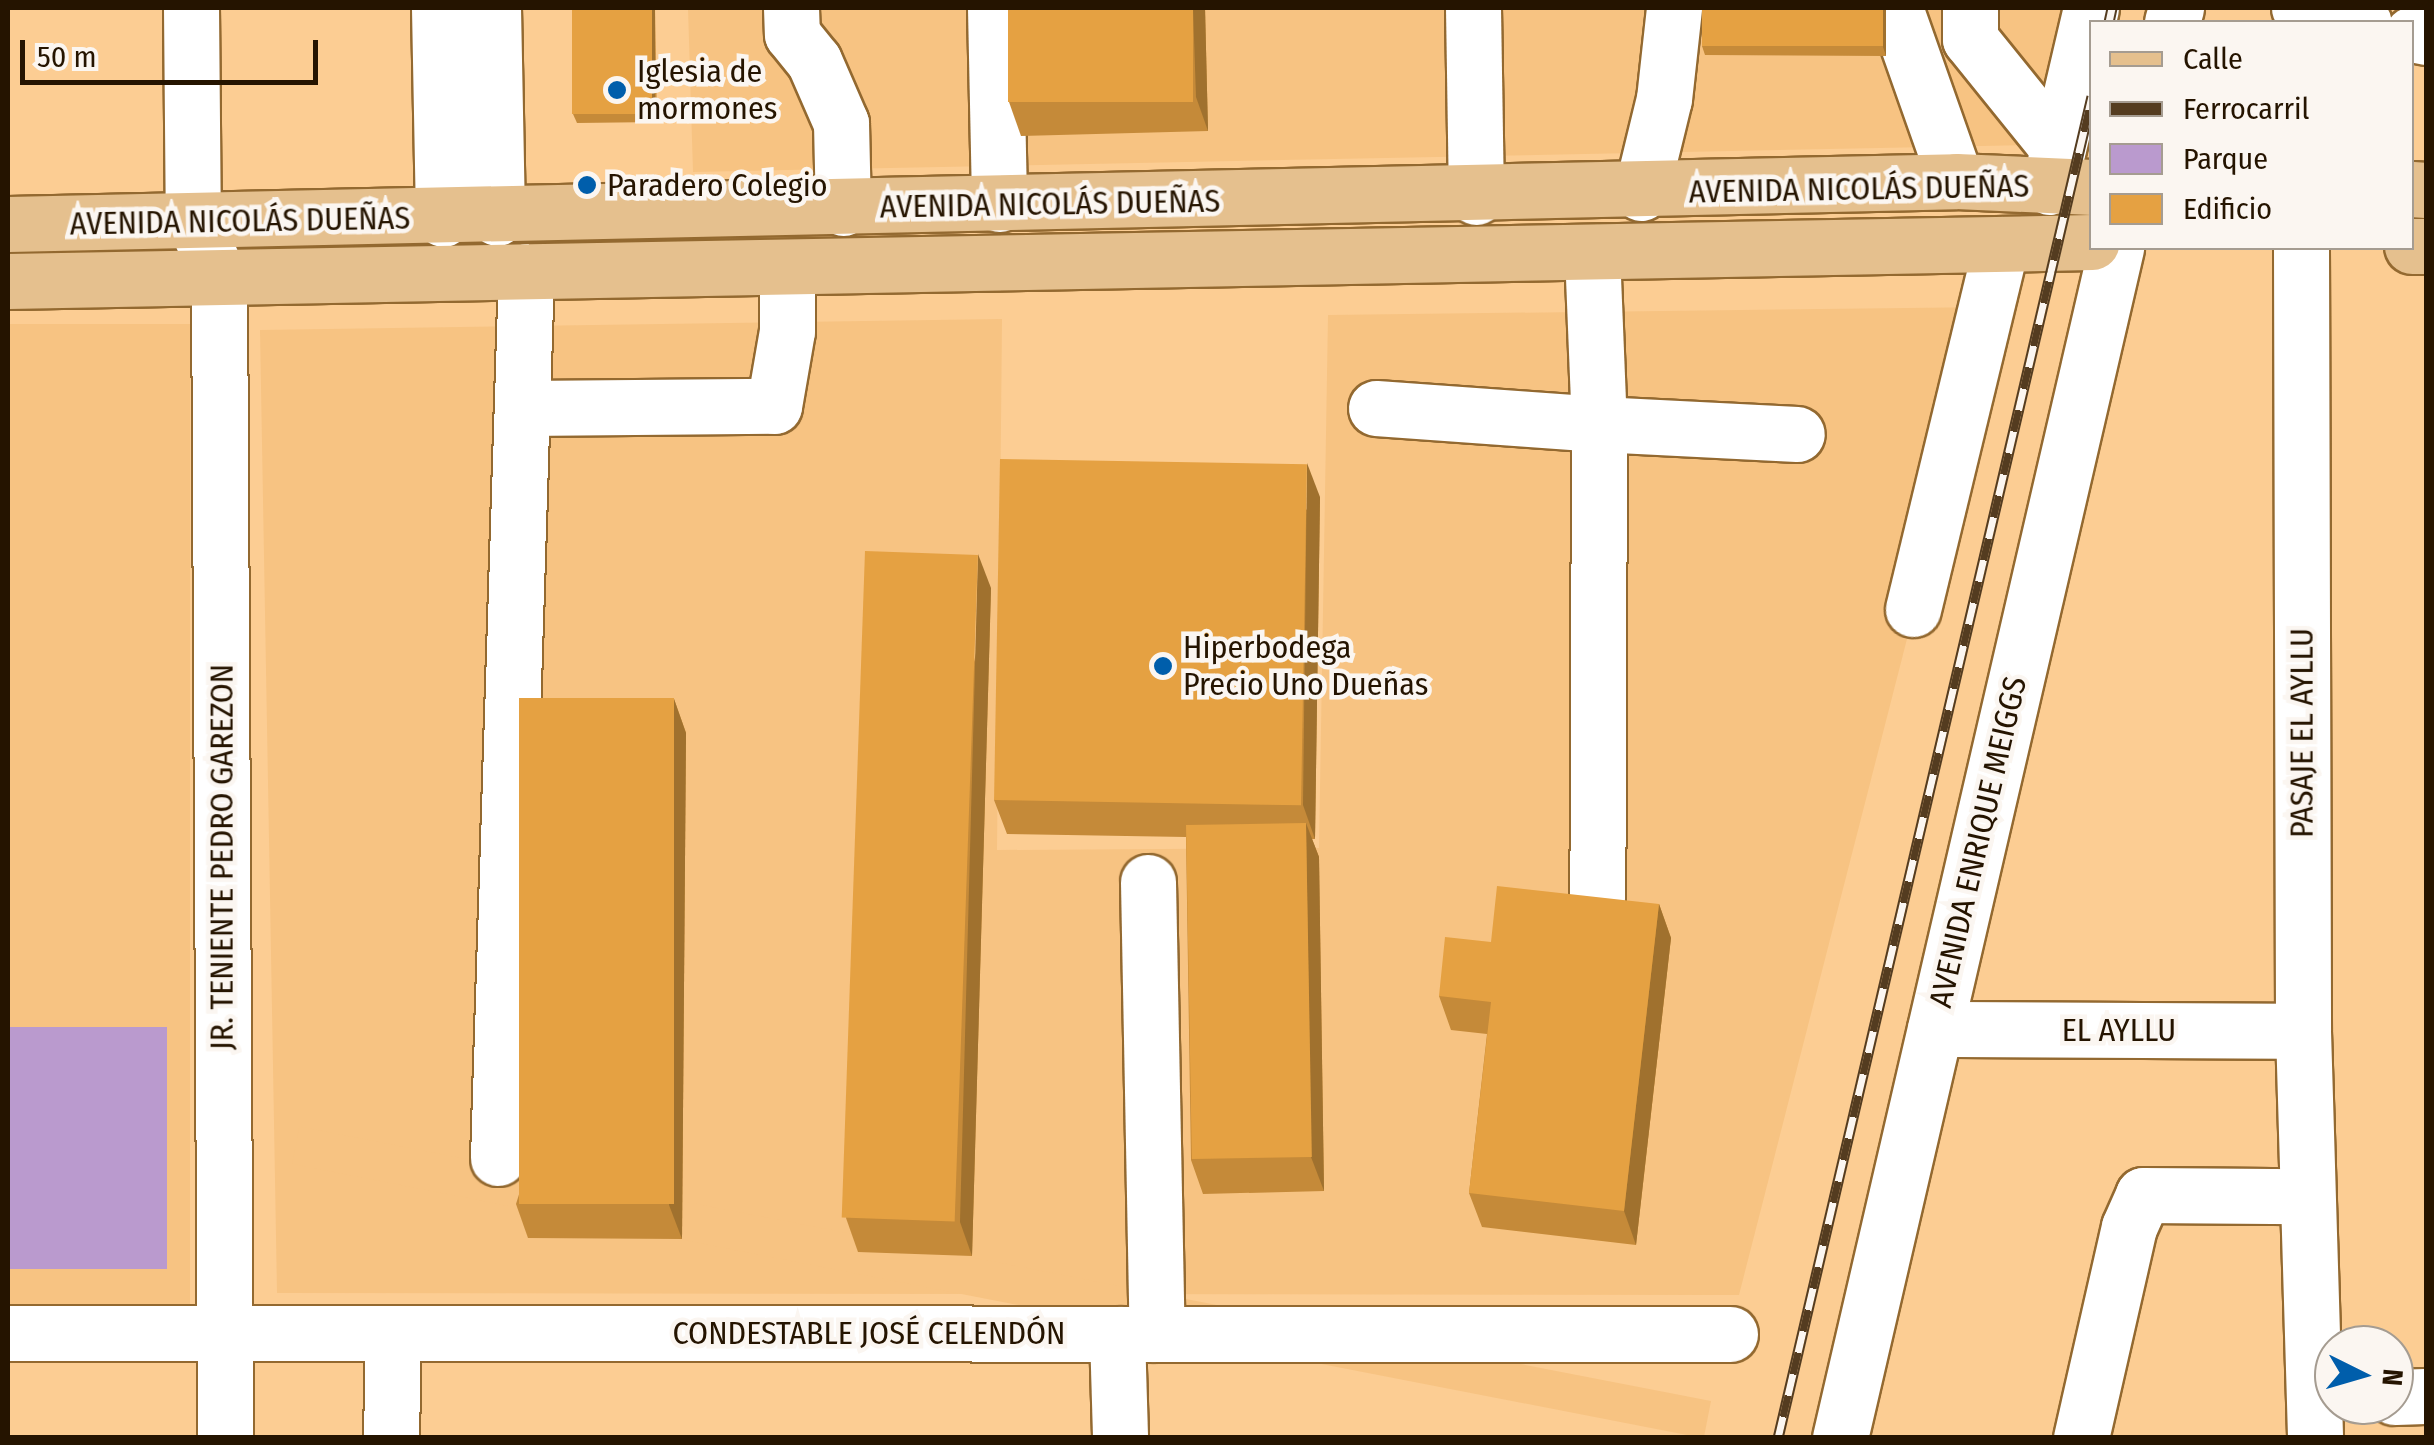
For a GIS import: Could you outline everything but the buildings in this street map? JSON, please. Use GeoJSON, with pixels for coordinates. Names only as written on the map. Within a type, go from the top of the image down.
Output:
{"type":"FeatureCollection","features":[{"type":"Feature","properties":{"kind":"main road","name":"AVENIDA NICOLÁS DUEÑAS"},"geometry":{"type":"LineString","coordinates":[[8,224],[193,218],[497,218],[999,204],[1641,193],[2066,174]]}},
{"type":"Feature","properties":{"kind":"main road","name":"AVENIDA NICOLÁS DUEÑAS"},"geometry":{"type":"LineString","coordinates":[[8,281],[2089,242]]}},
{"type":"Feature","properties":{"kind":"street"},"geometry":{"type":"LineString","coordinates":[[191,8],[193,218],[220,277]]}},
{"type":"Feature","properties":{"kind":"street"},"geometry":{"type":"LineString","coordinates":[[439,8],[443,219]]}},
{"type":"Feature","properties":{"kind":"street"},"geometry":{"type":"LineString","coordinates":[[494,8],[497,218]]}},
{"type":"Feature","properties":{"kind":"street"},"geometry":{"type":"LineString","coordinates":[[791,8],[792,34],[814,61],[841,123],[842,208]]}},
{"type":"Feature","properties":{"kind":"street"},"geometry":{"type":"LineString","coordinates":[[995,8],[999,204]]}},
{"type":"Feature","properties":{"kind":"street"},"geometry":{"type":"LineString","coordinates":[[1473,8],[1476,196]]}},
{"type":"Feature","properties":{"kind":"street"},"geometry":{"type":"LineString","coordinates":[[1641,193],[1664,99],[1674,8]]}},
{"type":"Feature","properties":{"kind":"street"},"geometry":{"type":"LineString","coordinates":[[2299,8],[2354,20]]}},
{"type":"Feature","properties":{"kind":"street"},"geometry":{"type":"LineString","coordinates":[[1956,181],[1901,29],[1968,17],[2066,174]]}},
{"type":"Feature","properties":{"kind":"street"},"geometry":{"type":"LineString","coordinates":[[2066,174],[2089,21]]}},
{"type":"Feature","properties":{"kind":"street"},"geometry":{"type":"LineString","coordinates":[[1913,609],[2001,244]]}},
{"type":"Feature","properties":{"kind":"street","name":"AVENIDA ENRIQUE MEIGGS"},"geometry":{"type":"LineString","coordinates":[[1840,1438],[2116,250]]}},
{"type":"Feature","properties":{"kind":"street","name":"PASAJE EL AYLLU"},"geometry":{"type":"LineString","coordinates":[[2301,250],[2302,1031],[2305,1207],[2315,1325]]}},
{"type":"Feature","properties":{"kind":"street"},"geometry":{"type":"LineString","coordinates":[[1592,252],[1599,424],[1596,898]]}},
{"type":"Feature","properties":{"kind":"street"},"geometry":{"type":"LineString","coordinates":[[523,408],[774,406],[788,331],[787,266]]}},
{"type":"Feature","properties":{"kind":"street"},"geometry":{"type":"LineString","coordinates":[[498,1158],[526,271]]}},
{"type":"Feature","properties":{"kind":"street","name":"JR. TENIENTE PEDRO GAREZON"},"geometry":{"type":"LineString","coordinates":[[220,277],[224,1438]]}},
{"type":"Feature","properties":{"kind":"street"},"geometry":{"type":"LineString","coordinates":[[1376,408],[1796,434]]}},
{"type":"Feature","properties":{"kind":"street"},"geometry":{"type":"LineString","coordinates":[[1120,1438],[1137,1334],[1148,882]]}},
{"type":"Feature","properties":{"kind":"street","name":"EL AYLLU"},"geometry":{"type":"LineString","coordinates":[[1934,1029],[2302,1031]]}},
{"type":"Feature","properties":{"kind":"street"},"geometry":{"type":"LineString","coordinates":[[2082,1438],[2135,1206],[2152,1192],[2305,1207]]}},
{"type":"Feature","properties":{"kind":"street","name":"CONDESTABLE JOSÉ CELENDÓN"},"geometry":{"type":"LineString","coordinates":[[8,1333],[1730,1334]]}},
{"type":"Feature","properties":{"kind":"street"},"geometry":{"type":"LineString","coordinates":[[391,1438],[392,1333]]}},
{"type":"Feature","properties":{"kind":"shaded area"},"geometry":{"type":"Polygon","coordinates":[[[688,8],[2066,8],[2031,145],[693,172],[688,8]]]}},
{"type":"Feature","properties":{"kind":"shaded area"},"geometry":{"type":"Polygon","coordinates":[[[1992,307],[1739,1295],[277,1293],[260,330],[1002,319],[997,850],[1319,848],[1328,315],[1992,307]]]}},
{"type":"Feature","properties":{"kind":"shaded area"},"geometry":{"type":"Polygon","coordinates":[[[8,324],[190,324],[190,1308],[8,1308],[8,324]]]}},
{"type":"Feature","properties":{"kind":"shaded area"},"geometry":{"type":"Polygon","coordinates":[[[299,1127],[1711,1401],[1702,1438],[292,1164],[299,1127]]]}},
{"type":"Feature","properties":{"kind":"green space"},"geometry":{"type":"Polygon","coordinates":[[[8,1027],[167,1027],[167,1269],[8,1269],[8,1027]]]}},
{"type":"Feature","properties":{"kind":"railway"},"geometry":{"type":"LineString","coordinates":[[2109,20],[2112,8]]}},
{"type":"Feature","properties":{"kind":"railway"},"geometry":{"type":"LineString","coordinates":[[1778,1438],[2089,109]]}},
{"type":"Feature","properties":{"kind":"place","name":"Iglesia de mormones"},"geometry":{"type":"Point","coordinates":[617,90]}},
{"type":"Feature","properties":{"kind":"place","name":"Paradero Colegio"},"geometry":{"type":"Point","coordinates":[587,185]}},
{"type":"Feature","properties":{"kind":"place","name":"Hiperbodega Precio Uno Dueñas"},"geometry":{"type":"Point","coordinates":[1163,666]}}]}
